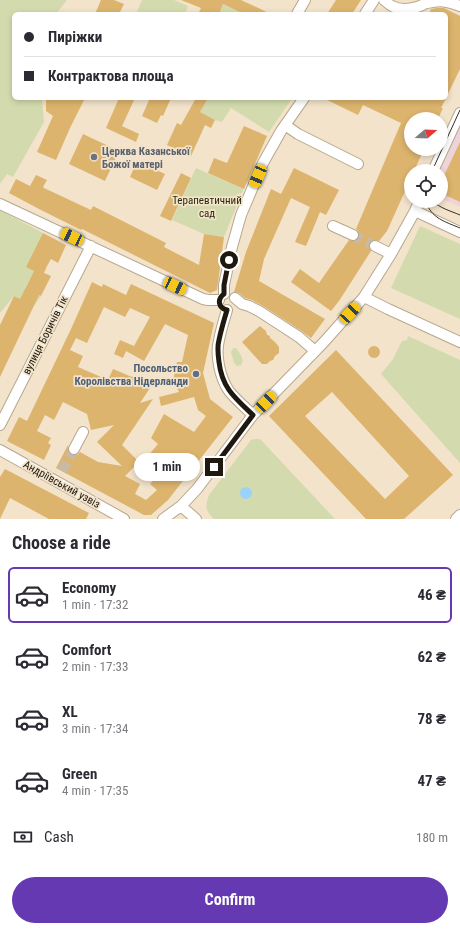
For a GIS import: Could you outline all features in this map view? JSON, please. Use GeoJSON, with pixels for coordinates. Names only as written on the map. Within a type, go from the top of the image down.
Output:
{"type":"FeatureCollection","features":[{"type":"Feature","properties":{"kind":"street"},"geometry":{"type":"LineString","coordinates":[[298,12],[305,0]]}},
{"type":"Feature","properties":{"kind":"street"},"geometry":{"type":"LineString","coordinates":[[366,12],[374,0]]}},
{"type":"Feature","properties":{"kind":"street"},"geometry":{"type":"LineString","coordinates":[[384,0],[392,6],[400,9],[409,9],[438,0],[448,1],[460,5]]}},
{"type":"Feature","properties":{"kind":"street"},"geometry":{"type":"LineString","coordinates":[[454,0],[460,5]]}},
{"type":"Feature","properties":{"kind":"street"},"geometry":{"type":"LineString","coordinates":[[303,100],[285,124],[263,163],[242,215],[232,247],[220,306],[223,309],[234,305],[249,306],[260,311],[299,337],[315,351]]}},
{"type":"Feature","properties":{"kind":"street"},"geometry":{"type":"LineString","coordinates":[[436,164],[460,113]]}},
{"type":"Feature","properties":{"kind":"street"},"geometry":{"type":"LineString","coordinates":[[285,124],[298,134],[358,164]]}},
{"type":"Feature","properties":{"kind":"street"},"geometry":{"type":"LineString","coordinates":[[0,204],[203,299],[208,300],[230,294],[234,305],[218,342],[219,360],[223,380],[228,390],[253,415]]}},
{"type":"Feature","properties":{"kind":"street"},"geometry":{"type":"LineString","coordinates":[[163,519],[181,506],[197,490],[253,415],[315,351],[364,297],[391,254],[416,208]]}},
{"type":"Feature","properties":{"kind":"street"},"geometry":{"type":"LineString","coordinates":[[415,211],[460,232]]}},
{"type":"Feature","properties":{"kind":"street"},"geometry":{"type":"LineString","coordinates":[[333,226],[353,235]]}},
{"type":"Feature","properties":{"kind":"street","name":"вулиця Боричів Тік"},"geometry":{"type":"LineString","coordinates":[[0,425],[91,246]]}},
{"type":"Feature","properties":{"kind":"street"},"geometry":{"type":"LineString","coordinates":[[375,246],[391,254]]}},
{"type":"Feature","properties":{"kind":"street"},"geometry":{"type":"LineString","coordinates":[[364,297],[460,342]]}},
{"type":"Feature","properties":{"kind":"street"},"geometry":{"type":"LineString","coordinates":[[74,449],[83,432]]}},
{"type":"Feature","properties":{"kind":"street","name":"Андріївський узвіз"},"geometry":{"type":"LineString","coordinates":[[0,450],[124,519]]}},
{"type":"Feature","properties":{"kind":"street"},"geometry":{"type":"LineString","coordinates":[[56,481],[62,471]]}},
{"type":"Feature","properties":{"kind":"street"},"geometry":{"type":"LineString","coordinates":[[181,506],[196,519]]}},
{"type":"Feature","properties":{"kind":"street"},"geometry":{"type":"LineString","coordinates":[[456,519],[460,515]]}},
{"type":"Feature","properties":{"kind":"shaded area"},"geometry":{"type":"Polygon","coordinates":[[[460,123],[460,207],[448,201],[448,164],[440,164],[444,156],[448,156],[448,148],[460,123]]]}},
{"type":"Feature","properties":{"kind":"green space"},"geometry":{"type":"Polygon","coordinates":[[[0,0],[67,0],[58,12],[12,12],[12,100],[42,100],[44,122],[13,177],[7,174],[0,184],[0,0]]]}},
{"type":"Feature","properties":{"kind":"green space"},"geometry":{"type":"Polygon","coordinates":[[[142,0],[174,0],[188,6],[186,12],[137,12],[142,0]]]}},
{"type":"Feature","properties":{"kind":"green space"},"geometry":{"type":"Polygon","coordinates":[[[223,4],[240,12],[220,12],[223,4]]]}},
{"type":"Feature","properties":{"kind":"green space"},"geometry":{"type":"Polygon","coordinates":[[[207,100],[291,100],[269,132],[231,108],[222,122],[200,112],[207,100]]]}},
{"type":"Feature","properties":{"kind":"green space","name":"Терапевтичний сад"},"geometry":{"type":"Polygon","coordinates":[[[196,168],[244,189],[241,194],[239,193],[235,203],[237,205],[224,237],[204,234],[172,220],[196,168]]]}},
{"type":"Feature","properties":{"kind":"green space"},"geometry":{"type":"Polygon","coordinates":[[[0,210],[43,233],[34,271],[25,288],[41,296],[34,306],[14,296],[0,313],[0,210]]]}},
{"type":"Feature","properties":{"kind":"green space"},"geometry":{"type":"Polygon","coordinates":[[[420,226],[460,244],[460,319],[391,288],[420,226]]]}},
{"type":"Feature","properties":{"kind":"green space"},"geometry":{"type":"Polygon","coordinates":[[[408,336],[460,360],[460,463],[381,374],[393,359],[402,341],[407,340],[408,336]]]}},
{"type":"Feature","properties":{"kind":"green space"},"geometry":{"type":"Polygon","coordinates":[[[233,348],[236,348],[242,356],[241,365],[237,366],[234,363],[231,352],[233,348]]]}},
{"type":"Feature","properties":{"kind":"green space"},"geometry":{"type":"Polygon","coordinates":[[[251,440],[261,440],[335,519],[214,519],[211,516],[207,511],[209,495],[251,440]]]}},
{"type":"Feature","properties":{"kind":"water"},"geometry":{"type":"Polygon","coordinates":[[[244,487],[248,487],[252,493],[248,499],[244,499],[240,495],[240,491],[244,487]]]}},
{"type":"Feature","properties":{"kind":"building"},"geometry":{"type":"Polygon","coordinates":[[[101,0],[114,0],[124,4],[120,12],[96,12],[101,0]]]}},
{"type":"Feature","properties":{"kind":"building"},"geometry":{"type":"Polygon","coordinates":[[[181,0],[241,0],[267,12],[240,12],[223,4],[220,12],[199,12],[201,8],[181,0]]]}},
{"type":"Feature","properties":{"kind":"building"},"geometry":{"type":"Polygon","coordinates":[[[336,0],[361,0],[353,12],[328,12],[336,0]]]}},
{"type":"Feature","properties":{"kind":"building"},"geometry":{"type":"Polygon","coordinates":[[[444,8],[460,16],[460,69],[448,94],[448,12],[430,12],[431,9],[444,8]]]}},
{"type":"Feature","properties":{"kind":"building"},"geometry":{"type":"Polygon","coordinates":[[[46,100],[84,100],[56,160],[37,152],[53,116],[46,111],[46,100]]]}},
{"type":"Feature","properties":{"kind":"building"},"geometry":{"type":"Polygon","coordinates":[[[118,100],[134,100],[122,126],[139,134],[136,142],[106,128],[118,100]]]}},
{"type":"Feature","properties":{"kind":"building"},"geometry":{"type":"Polygon","coordinates":[[[149,100],[170,100],[163,116],[161,115],[157,123],[142,116],[149,100]]]}},
{"type":"Feature","properties":{"kind":"building"},"geometry":{"type":"Polygon","coordinates":[[[195,100],[207,100],[200,112],[215,120],[211,128],[205,125],[191,156],[167,145],[177,123],[181,125],[195,100]]]}},
{"type":"Feature","properties":{"kind":"building"},"geometry":{"type":"Polygon","coordinates":[[[327,100],[445,100],[441,108],[443,108],[441,112],[404,112],[404,156],[421,156],[417,164],[404,164],[404,193],[387,231],[379,241],[374,240],[369,243],[371,251],[331,311],[291,282],[300,269],[319,283],[349,240],[354,241],[359,238],[358,231],[356,229],[401,123],[363,105],[358,115],[327,100]]]}},
{"type":"Feature","properties":{"kind":"building"},"geometry":{"type":"Polygon","coordinates":[[[244,126],[267,136],[244,189],[208,173],[214,158],[227,163],[244,126]]]}},
{"type":"Feature","properties":{"kind":"building","name":"Церква Казанської Божої матері"},"geometry":{"type":"Polygon","coordinates":[[[83,134],[119,151],[105,181],[69,164],[83,134]]]}},
{"type":"Feature","properties":{"kind":"building"},"geometry":{"type":"Polygon","coordinates":[[[460,142],[460,202],[448,196],[448,167],[460,142]]]}},
{"type":"Feature","properties":{"kind":"building"},"geometry":{"type":"Polygon","coordinates":[[[137,161],[165,174],[157,190],[130,177],[137,161]]]}},
{"type":"Feature","properties":{"kind":"building"},"geometry":{"type":"Polygon","coordinates":[[[294,168],[339,190],[326,215],[320,212],[306,246],[295,242],[310,207],[291,198],[264,259],[259,281],[325,319],[311,338],[263,306],[245,298],[239,293],[234,292],[246,252],[271,189],[281,194],[294,168]]]}},
{"type":"Feature","properties":{"kind":"building"},"geometry":{"type":"Polygon","coordinates":[[[181,173],[191,178],[171,221],[160,216],[181,173]]]}},
{"type":"Feature","properties":{"kind":"building"},"geometry":{"type":"Polygon","coordinates":[[[36,175],[47,180],[43,187],[44,188],[91,210],[93,206],[166,243],[164,247],[199,265],[204,234],[224,237],[217,290],[210,293],[9,193],[16,179],[30,186],[36,175]]]}},
{"type":"Feature","properties":{"kind":"building"},"geometry":{"type":"Polygon","coordinates":[[[43,233],[66,245],[58,263],[51,259],[47,266],[44,273],[51,276],[41,296],[39,295],[0,377],[0,325],[14,296],[20,299],[34,271],[26,267],[43,233]]]}},
{"type":"Feature","properties":{"kind":"building"},"geometry":{"type":"Polygon","coordinates":[[[92,282],[102,287],[103,284],[126,295],[131,284],[214,323],[203,373],[210,399],[233,417],[168,500],[151,515],[144,515],[56,468],[68,445],[68,452],[71,455],[77,455],[80,452],[98,462],[122,466],[97,442],[114,425],[91,430],[87,414],[63,402],[54,420],[45,415],[37,431],[51,438],[48,443],[51,445],[44,460],[7,441],[19,417],[27,421],[92,282]],[[104,307],[87,343],[76,338],[70,350],[83,356],[78,367],[108,380],[113,369],[132,377],[133,376],[150,388],[140,403],[153,399],[122,445],[139,462],[125,476],[140,484],[135,494],[146,500],[157,490],[150,484],[158,475],[142,463],[158,444],[151,438],[164,414],[194,432],[206,416],[198,410],[194,397],[161,406],[159,397],[179,392],[173,381],[177,362],[182,362],[188,335],[165,324],[144,361],[126,351],[123,358],[114,354],[120,340],[134,346],[150,317],[130,308],[125,317],[104,307]]]}},
{"type":"Feature","properties":{"kind":"building"},"geometry":{"type":"Polygon","coordinates":[[[260,326],[279,347],[279,353],[267,364],[262,364],[242,342],[260,326]]]}},
{"type":"Feature","properties":{"kind":"building"},"geometry":{"type":"Polygon","coordinates":[[[372,346],[376,346],[380,352],[376,358],[372,358],[368,354],[368,350],[372,346]]]}},
{"type":"Feature","properties":{"kind":"building"},"geometry":{"type":"Polygon","coordinates":[[[336,350],[453,475],[404,519],[366,519],[269,416],[336,350]],[[332,392],[305,416],[385,499],[409,476],[332,392]]]}},
{"type":"Feature","properties":{"kind":"building"},"geometry":{"type":"Polygon","coordinates":[[[5,469],[89,513],[86,519],[49,519],[10,498],[0,519],[0,477],[5,469]]]}},
{"type":"Feature","properties":{"kind":"tunnel"},"geometry":{"type":"LineString","coordinates":[[353,235],[375,246]]}},
{"type":"Feature","properties":{"kind":"tunnel"},"geometry":{"type":"LineString","coordinates":[[62,471],[74,449]]}},
{"type":"Feature","properties":{"kind":"tram line"},"geometry":{"type":"LineString","coordinates":[[435,164],[460,110]]}},
{"type":"Feature","properties":{"kind":"tram line"},"geometry":{"type":"LineString","coordinates":[[429,208],[439,219],[460,228]]}},
{"type":"Feature","properties":{"kind":"tram line"},"geometry":{"type":"LineString","coordinates":[[444,208],[460,215]]}},
{"type":"Feature","properties":{"kind":"place","name":"Церква Казанської Божої матері"},"geometry":{"type":"Point","coordinates":[94,157]}},
{"type":"Feature","properties":{"kind":"place","name":"Посольство Королівства Нідерланди"},"geometry":{"type":"Point","coordinates":[196,374]}},
{"type":"Feature","properties":{"kind":"route"},"geometry":{"type":"LineString","coordinates":[[214,467],[253,415],[228,390],[219,367],[218,342],[227,310],[220,306],[219,300],[224,294],[224,285],[229,260]]}}]}
